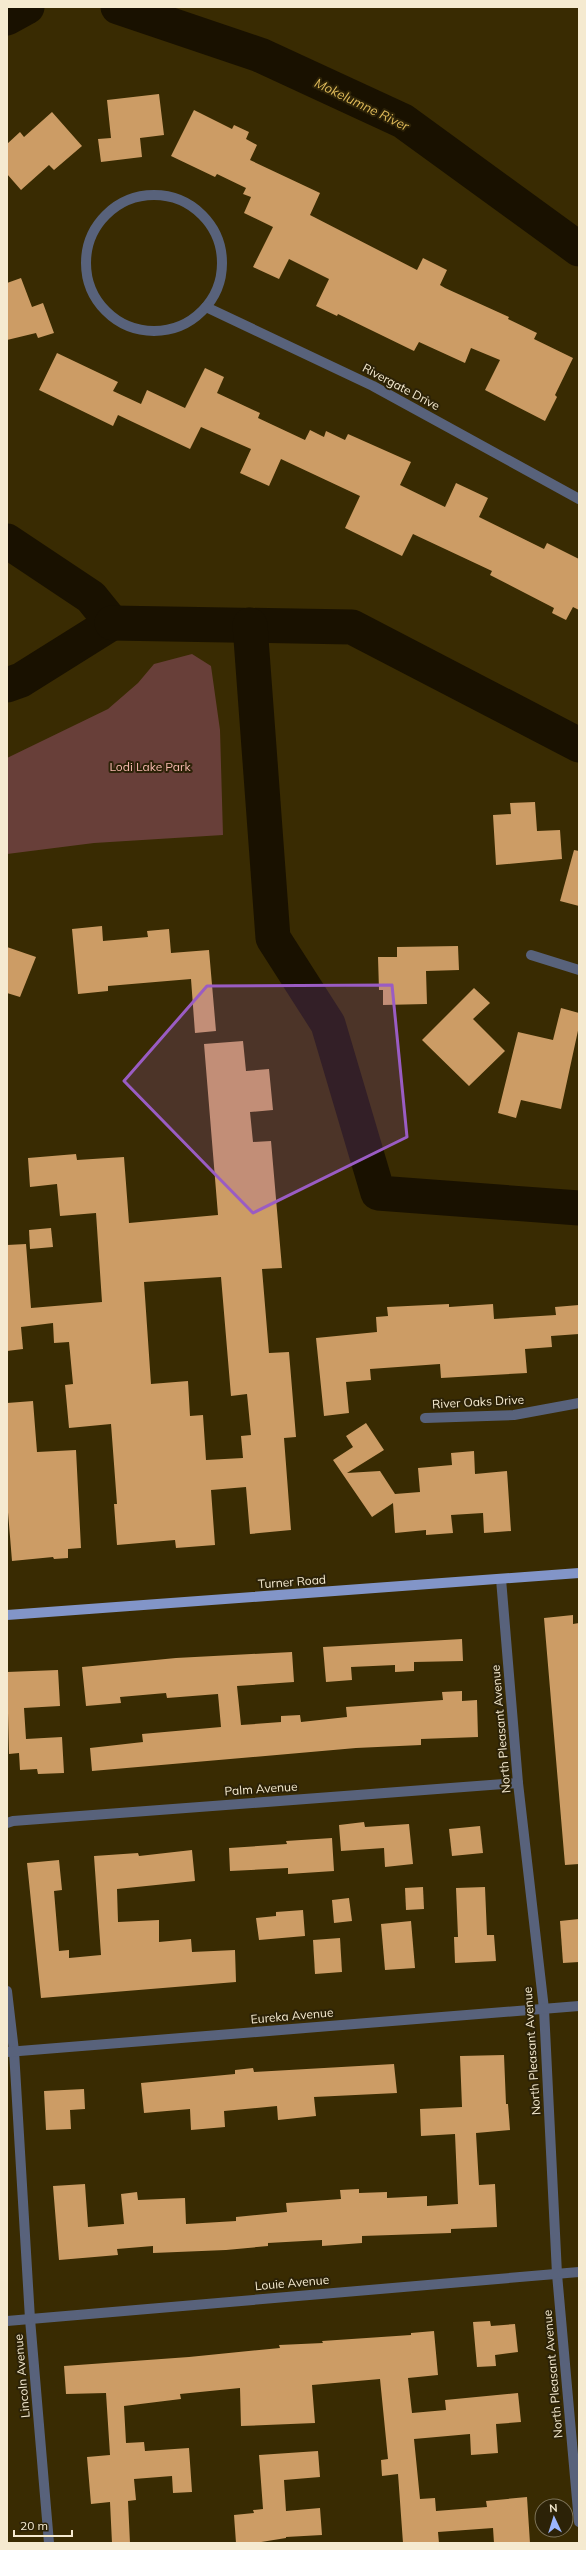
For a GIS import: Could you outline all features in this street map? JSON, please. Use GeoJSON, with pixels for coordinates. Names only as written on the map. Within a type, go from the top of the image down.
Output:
{"type":"FeatureCollection","features":[{"type":"Feature","properties":{"kind":"main road","name":"Turner Road"},"geometry":{"type":"LineString","coordinates":[[7,1615],[579,1573]]}},
{"type":"Feature","properties":{"kind":"street"},"geometry":{"type":"LineString","coordinates":[[153,194],[179,198],[202,214],[218,237],[223,264],[218,288],[206,307],[189,322],[170,330],[145,331],[121,324],[103,309],[89,286],[85,259],[90,237],[103,216],[127,199],[153,194]]}},
{"type":"Feature","properties":{"kind":"street","name":"Rivergate Drive"},"geometry":{"type":"LineString","coordinates":[[206,307],[373,386],[579,498]]}},
{"type":"Feature","properties":{"kind":"street"},"geometry":{"type":"LineString","coordinates":[[531,955],[579,970]]}},
{"type":"Feature","properties":{"kind":"street","name":"River Oaks Drive"},"geometry":{"type":"LineString","coordinates":[[425,1418],[514,1415],[579,1403]]}},
{"type":"Feature","properties":{"kind":"street","name":"North Pleasant Avenue"},"geometry":{"type":"LineString","coordinates":[[501,1578],[518,1783],[544,2008],[557,2274],[579,2522]]}},
{"type":"Feature","properties":{"kind":"street","name":"Palm Avenue"},"geometry":{"type":"LineString","coordinates":[[7,1823],[13,1821],[518,1783]]}},
{"type":"Feature","properties":{"kind":"street","name":"Lincoln Avenue"},"geometry":{"type":"LineString","coordinates":[[7,1991],[10,2052],[30,2318],[49,2543]]}},
{"type":"Feature","properties":{"kind":"street","name":"Eureka Avenue"},"geometry":{"type":"LineString","coordinates":[[10,2052],[579,2006]]}},
{"type":"Feature","properties":{"kind":"street","name":"Louie Avenue"},"geometry":{"type":"LineString","coordinates":[[7,2321],[579,2272]]}},
{"type":"Feature","properties":{"kind":"highlighted area"},"geometry":{"type":"Polygon","coordinates":[[[392,985],[407,1137],[253,1213],[124,1081],[207,986],[392,985]]]}},
{"type":"Feature","properties":{"kind":"green space","name":"Lodi Lake Park"},"geometry":{"type":"Polygon","coordinates":[[[192,654],[211,666],[220,730],[223,835],[94,843],[7,854],[7,758],[108,709],[138,683],[154,664],[192,654]]]}},
{"type":"Feature","properties":{"kind":"building"},"geometry":{"type":"Polygon","coordinates":[[[159,94],[164,135],[140,138],[142,157],[101,162],[98,139],[111,138],[107,100],[159,94]]]}},
{"type":"Feature","properties":{"kind":"building"},"geometry":{"type":"Polygon","coordinates":[[[194,110],[232,129],[234,125],[249,132],[246,139],[257,145],[250,160],[320,193],[310,215],[417,270],[423,258],[447,270],[440,285],[509,317],[508,319],[537,333],[534,339],[573,358],[555,395],[557,397],[545,421],[485,390],[500,360],[471,348],[465,363],[419,342],[414,351],[338,314],[337,316],[316,306],[329,279],[289,259],[279,279],[253,267],[273,227],[244,213],[251,197],[243,194],[246,188],[217,174],[215,177],[171,156],[194,110]]]}},
{"type":"Feature","properties":{"kind":"building"},"geometry":{"type":"Polygon","coordinates":[[[52,112],[82,146],[54,170],[49,165],[21,190],[7,174],[7,144],[20,132],[24,137],[52,112]]]}},
{"type":"Feature","properties":{"kind":"building"},"geometry":{"type":"Polygon","coordinates":[[[21,278],[32,307],[43,303],[54,333],[38,338],[36,333],[7,340],[7,283],[21,278]]]}},
{"type":"Feature","properties":{"kind":"building"},"geometry":{"type":"Polygon","coordinates":[[[57,353],[118,382],[113,391],[141,404],[147,390],[185,408],[205,368],[224,377],[217,393],[260,413],[258,418],[305,440],[310,430],[324,437],[326,431],[345,440],[348,434],[411,462],[400,485],[445,507],[456,483],[488,498],[479,517],[544,549],[547,543],[579,559],[579,610],[573,607],[566,620],[552,613],[554,608],[490,575],[492,571],[413,534],[402,556],[345,528],[360,496],[281,459],[269,486],[240,473],[251,449],[201,427],[190,449],[118,415],[113,426],[39,390],[57,353]]]}},
{"type":"Feature","properties":{"kind":"building"},"geometry":{"type":"Polygon","coordinates":[[[535,802],[537,831],[560,830],[562,859],[496,865],[493,815],[511,814],[510,803],[535,802]]]}},
{"type":"Feature","properties":{"kind":"building"},"geometry":{"type":"Polygon","coordinates":[[[574,850],[579,851],[579,906],[560,901],[574,850]]]}},
{"type":"Feature","properties":{"kind":"building"},"geometry":{"type":"Polygon","coordinates":[[[102,926],[103,941],[148,937],[147,931],[169,929],[171,953],[209,950],[216,1031],[195,1033],[191,979],[108,986],[108,991],[78,994],[72,929],[102,926]]]}},
{"type":"Feature","properties":{"kind":"building"},"geometry":{"type":"Polygon","coordinates":[[[458,946],[459,970],[426,971],[427,1004],[383,1005],[383,990],[379,990],[378,957],[397,957],[397,947],[458,946]]]}},
{"type":"Feature","properties":{"kind":"building"},"geometry":{"type":"Polygon","coordinates":[[[7,947],[36,957],[20,997],[7,993],[7,947]]]}},
{"type":"Feature","properties":{"kind":"building"},"geometry":{"type":"Polygon","coordinates":[[[474,988],[490,1003],[473,1019],[505,1051],[469,1086],[422,1040],[474,988]]]}},
{"type":"Feature","properties":{"kind":"building"},"geometry":{"type":"Polygon","coordinates":[[[561,1008],[579,1013],[579,1026],[561,1109],[521,1100],[516,1118],[498,1113],[518,1032],[553,1040],[561,1008]]]}},
{"type":"Feature","properties":{"kind":"building"},"geometry":{"type":"Polygon","coordinates":[[[243,1041],[246,1071],[269,1069],[273,1110],[250,1112],[253,1142],[271,1141],[282,1268],[262,1269],[269,1353],[289,1352],[296,1437],[284,1438],[291,1530],[250,1534],[246,1487],[211,1490],[215,1545],[176,1548],[175,1540],[117,1545],[114,1504],[117,1504],[111,1424],[69,1428],[65,1385],[73,1384],[69,1342],[54,1343],[53,1323],[21,1327],[23,1349],[7,1351],[7,1245],[26,1244],[31,1308],[102,1302],[96,1213],[60,1216],[57,1184],[30,1187],[28,1158],[76,1154],[77,1160],[124,1157],[129,1223],[218,1215],[204,1044],[243,1041]],[[221,1277],[144,1282],[151,1384],[188,1381],[190,1416],[203,1415],[206,1460],[243,1458],[241,1436],[251,1435],[247,1394],[231,1396],[221,1277]]]}},
{"type":"Feature","properties":{"kind":"building"},"geometry":{"type":"Polygon","coordinates":[[[51,1228],[53,1247],[30,1249],[29,1230],[51,1228]]]}},
{"type":"Feature","properties":{"kind":"building"},"geometry":{"type":"Polygon","coordinates":[[[449,1304],[449,1307],[493,1304],[494,1319],[556,1315],[555,1307],[579,1305],[579,1334],[551,1336],[552,1347],[525,1349],[527,1373],[441,1378],[440,1364],[370,1369],[371,1380],[346,1382],[349,1413],[324,1416],[316,1338],[377,1332],[376,1317],[388,1316],[387,1307],[449,1304]]]}},
{"type":"Feature","properties":{"kind":"building"},"geometry":{"type":"Polygon","coordinates":[[[33,1401],[37,1452],[76,1450],[81,1548],[68,1549],[68,1558],[54,1559],[53,1557],[12,1561],[7,1500],[7,1403],[33,1401]]]}},
{"type":"Feature","properties":{"kind":"building"},"geometry":{"type":"Polygon","coordinates":[[[366,1423],[384,1450],[347,1473],[380,1471],[395,1494],[420,1492],[418,1468],[452,1465],[451,1453],[474,1451],[475,1474],[507,1471],[511,1531],[484,1533],[483,1513],[451,1515],[453,1533],[426,1535],[426,1530],[395,1533],[393,1503],[372,1517],[333,1460],[353,1447],[346,1436],[366,1423]]]}},
{"type":"Feature","properties":{"kind":"building"},"geometry":{"type":"Polygon","coordinates":[[[573,1615],[573,1624],[579,1623],[579,1864],[565,1865],[544,1618],[573,1615]]]}},
{"type":"Feature","properties":{"kind":"building"},"geometry":{"type":"Polygon","coordinates":[[[462,1639],[463,1661],[414,1662],[414,1671],[395,1672],[395,1665],[351,1667],[352,1680],[326,1682],[323,1647],[462,1639]]]}},
{"type":"Feature","properties":{"kind":"building"},"geometry":{"type":"Polygon","coordinates":[[[292,1652],[294,1682],[237,1686],[241,1725],[281,1722],[281,1716],[300,1715],[301,1722],[347,1717],[346,1707],[443,1700],[442,1692],[462,1691],[462,1701],[477,1700],[478,1737],[421,1739],[421,1745],[356,1748],[92,1771],[90,1748],[143,1742],[142,1734],[221,1727],[218,1694],[167,1698],[166,1693],[120,1697],[121,1703],[86,1706],[82,1667],[176,1658],[292,1652]]]}},
{"type":"Feature","properties":{"kind":"building"},"geometry":{"type":"Polygon","coordinates":[[[58,1670],[60,1706],[24,1708],[26,1739],[62,1737],[64,1773],[38,1774],[37,1769],[20,1770],[19,1753],[9,1754],[7,1672],[58,1670]]]}},
{"type":"Feature","properties":{"kind":"building"},"geometry":{"type":"Polygon","coordinates":[[[364,1822],[365,1827],[409,1824],[413,1864],[385,1867],[384,1848],[341,1851],[339,1825],[364,1822]]]}},
{"type":"Feature","properties":{"kind":"building"},"geometry":{"type":"Polygon","coordinates":[[[480,1826],[483,1853],[452,1856],[449,1829],[480,1826]]]}},
{"type":"Feature","properties":{"kind":"building"},"geometry":{"type":"Polygon","coordinates":[[[332,1838],[334,1871],[288,1874],[288,1868],[230,1871],[229,1848],[287,1844],[286,1841],[332,1838]]]}},
{"type":"Feature","properties":{"kind":"building"},"geometry":{"type":"Polygon","coordinates":[[[192,1850],[195,1881],[117,1889],[118,1922],[159,1920],[159,1942],[191,1939],[192,1952],[235,1950],[236,1982],[41,1998],[27,1863],[59,1860],[62,1890],[54,1891],[59,1951],[69,1950],[69,1958],[101,1955],[94,1856],[138,1853],[139,1856],[192,1850]]]}},
{"type":"Feature","properties":{"kind":"building"},"geometry":{"type":"Polygon","coordinates":[[[423,1887],[424,1909],[406,1910],[405,1888],[423,1887]]]}},
{"type":"Feature","properties":{"kind":"building"},"geometry":{"type":"Polygon","coordinates":[[[485,1887],[487,1935],[494,1935],[496,1961],[455,1963],[454,1937],[458,1937],[456,1888],[485,1887]]]}},
{"type":"Feature","properties":{"kind":"building"},"geometry":{"type":"Polygon","coordinates":[[[349,1898],[352,1921],[334,1923],[332,1900],[349,1898]]]}},
{"type":"Feature","properties":{"kind":"building"},"geometry":{"type":"Polygon","coordinates":[[[303,1910],[305,1936],[259,1940],[256,1918],[276,1916],[276,1912],[303,1910]]]}},
{"type":"Feature","properties":{"kind":"building"},"geometry":{"type":"Polygon","coordinates":[[[579,1919],[579,1962],[563,1963],[560,1921],[579,1919]]]}},
{"type":"Feature","properties":{"kind":"building"},"geometry":{"type":"Polygon","coordinates":[[[411,1921],[415,1968],[385,1970],[381,1924],[411,1921]]]}},
{"type":"Feature","properties":{"kind":"building"},"geometry":{"type":"Polygon","coordinates":[[[340,1938],[342,1972],[315,1974],[313,1940],[340,1938]]]}},
{"type":"Feature","properties":{"kind":"building"},"geometry":{"type":"Polygon","coordinates":[[[504,2055],[506,2104],[508,2104],[510,2130],[476,2133],[479,2185],[495,2184],[497,2227],[451,2229],[451,2233],[362,2236],[362,2243],[322,2246],[322,2240],[268,2243],[268,2246],[226,2250],[153,2253],[153,2246],[117,2249],[118,2255],[59,2260],[53,2186],[85,2184],[88,2227],[124,2224],[121,2194],[137,2192],[138,2200],[185,2198],[186,2224],[236,2221],[236,2217],[287,2212],[286,2203],[341,2199],[340,2190],[359,2189],[359,2193],[387,2192],[387,2198],[427,2196],[427,2206],[458,2204],[455,2134],[421,2136],[420,2109],[462,2107],[460,2056],[504,2055]]]}},
{"type":"Feature","properties":{"kind":"building"},"geometry":{"type":"Polygon","coordinates":[[[394,2064],[397,2093],[314,2097],[316,2116],[278,2120],[277,2106],[224,2111],[225,2127],[191,2130],[190,2109],[144,2113],[141,2083],[235,2074],[235,2070],[253,2068],[254,2072],[394,2064]]]}},
{"type":"Feature","properties":{"kind":"building"},"geometry":{"type":"Polygon","coordinates":[[[84,2089],[85,2109],[70,2110],[71,2129],[46,2130],[44,2091],[84,2089]]]}},
{"type":"Feature","properties":{"kind":"building"},"geometry":{"type":"Polygon","coordinates":[[[490,2321],[491,2326],[515,2324],[518,2352],[495,2355],[496,2366],[477,2367],[473,2322],[490,2321]]]}},
{"type":"Feature","properties":{"kind":"building"},"geometry":{"type":"Polygon","coordinates":[[[434,2331],[438,2375],[408,2378],[412,2413],[446,2410],[445,2400],[518,2393],[521,2422],[496,2424],[498,2453],[471,2455],[470,2434],[414,2439],[420,2499],[435,2498],[436,2511],[487,2507],[486,2501],[527,2497],[530,2543],[494,2543],[493,2528],[438,2532],[439,2543],[403,2543],[398,2474],[382,2476],[381,2460],[388,2459],[380,2379],[312,2385],[315,2423],[241,2426],[240,2388],[180,2394],[181,2399],[124,2406],[126,2443],[144,2442],[145,2451],[189,2448],[192,2492],[173,2493],[172,2476],[134,2479],[136,2500],[128,2501],[130,2543],[112,2543],[110,2502],[91,2504],[87,2457],[110,2455],[106,2393],[66,2394],[64,2366],[189,2357],[280,2348],[279,2345],[323,2343],[322,2341],[411,2335],[411,2333],[434,2331]]]}},
{"type":"Feature","properties":{"kind":"building"},"geometry":{"type":"Polygon","coordinates":[[[318,2451],[320,2477],[284,2480],[286,2511],[320,2508],[322,2535],[286,2537],[255,2543],[236,2543],[234,2515],[254,2513],[253,2510],[263,2509],[259,2455],[318,2451]]]}},
{"type":"Feature","properties":{"kind":"waterway","name":"Mokelumne River"},"geometry":{"type":"LineString","coordinates":[[7,18],[27,7]]}},
{"type":"Feature","properties":{"kind":"waterway","name":"Mokelumne River"},"geometry":{"type":"LineString","coordinates":[[118,7],[260,55],[403,121],[579,249]]}},
{"type":"Feature","properties":{"kind":"waterway","name":"Mokelumne River"},"geometry":{"type":"LineString","coordinates":[[7,541],[91,597],[112,623],[21,680],[7,685]]}},
{"type":"Feature","properties":{"kind":"waterway"},"geometry":{"type":"LineString","coordinates":[[112,623],[352,627],[579,745]]}},
{"type":"Feature","properties":{"kind":"waterway"},"geometry":{"type":"LineString","coordinates":[[250,625],[273,938],[328,1024],[378,1193],[579,1208]]}}]}
